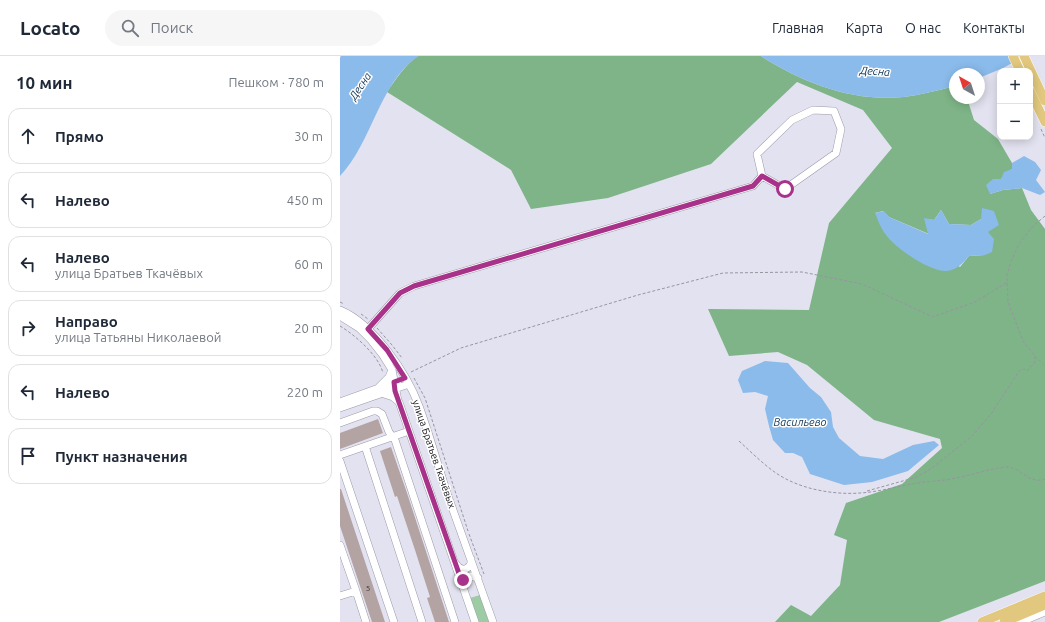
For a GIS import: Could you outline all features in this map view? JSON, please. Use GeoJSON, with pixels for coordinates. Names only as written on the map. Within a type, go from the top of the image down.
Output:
{"type":"FeatureCollection","features":[{"type":"Feature","properties":{"kind":"main road"},"geometry":{"type":"LineString","coordinates":[[1013,56],[1019,68]]}},
{"type":"Feature","properties":{"kind":"main road"},"geometry":{"type":"LineString","coordinates":[[1024,56],[1045,101]]}},
{"type":"Feature","properties":{"kind":"main road"},"geometry":{"type":"LineString","coordinates":[[1033,97],[1045,122]]}},
{"type":"Feature","properties":{"kind":"main road"},"geometry":{"type":"LineString","coordinates":[[982,622],[1045,596]]}},
{"type":"Feature","properties":{"kind":"main road"},"geometry":{"type":"LineString","coordinates":[[1004,622],[1042,610]]}},
{"type":"Feature","properties":{"kind":"street"},"geometry":{"type":"LineString","coordinates":[[813,110],[834,111],[841,130],[836,153],[785,189],[762,176],[757,154],[792,120],[813,110]]}},
{"type":"Feature","properties":{"kind":"street"},"geometry":{"type":"LineString","coordinates":[[368,329],[400,293],[414,286],[753,186],[762,176]]}},
{"type":"Feature","properties":{"kind":"street","name":"улица Братьев Ткачёвых"},"geometry":{"type":"LineString","coordinates":[[340,310],[368,329],[387,350],[407,381],[419,406],[448,496],[471,559],[481,576],[492,622]]}},
{"type":"Feature","properties":{"kind":"street","name":"улица Братьев Ткачёвых"},"geometry":{"type":"LineString","coordinates":[[340,316],[359,328],[371,340],[392,370],[394,385],[399,402],[476,622]]}},
{"type":"Feature","properties":{"kind":"street"},"geometry":{"type":"LineString","coordinates":[[340,402],[378,391],[392,370]]}},
{"type":"Feature","properties":{"kind":"street"},"geometry":{"type":"LineString","coordinates":[[340,408],[378,391],[407,381]]}},
{"type":"Feature","properties":{"kind":"street"},"geometry":{"type":"LineString","coordinates":[[378,391],[393,397],[399,402]]}},
{"type":"Feature","properties":{"kind":"street"},"geometry":{"type":"LineString","coordinates":[[340,423],[373,411],[377,411],[384,417],[395,440],[455,622]]}},
{"type":"Feature","properties":{"kind":"street"},"geometry":{"type":"LineString","coordinates":[[340,455],[409,431]]}},
{"type":"Feature","properties":{"kind":"street"},"geometry":{"type":"LineString","coordinates":[[365,446],[422,622]]}},
{"type":"Feature","properties":{"kind":"street"},"geometry":{"type":"LineString","coordinates":[[340,461],[394,622]]}},
{"type":"Feature","properties":{"kind":"street"},"geometry":{"type":"LineString","coordinates":[[340,545],[366,622]]}},
{"type":"Feature","properties":{"kind":"street"},"geometry":{"type":"LineString","coordinates":[[456,564],[458,568],[462,570],[470,566],[471,559]]}},
{"type":"Feature","properties":{"kind":"street"},"geometry":{"type":"LineString","coordinates":[[463,585],[463,580],[470,576],[481,576]]}},
{"type":"Feature","properties":{"kind":"street"},"geometry":{"type":"LineString","coordinates":[[340,596],[356,591]]}},
{"type":"Feature","properties":{"kind":"street"},"geometry":{"type":"LineString","coordinates":[[1021,622],[1042,610]]}},
{"type":"Feature","properties":{"kind":"path"},"geometry":{"type":"LineString","coordinates":[[1045,216],[1032,227],[1019,244],[1011,261],[1007,275],[1008,302],[1020,334],[1023,341],[1045,366]]}},
{"type":"Feature","properties":{"kind":"path"},"geometry":{"type":"LineString","coordinates":[[410,372],[461,348],[638,296],[723,273],[802,272],[862,284],[933,317],[975,302],[1008,282]]}},
{"type":"Feature","properties":{"kind":"path"},"geometry":{"type":"LineString","coordinates":[[340,326],[354,335],[365,345],[381,368],[383,373],[381,377]]}},
{"type":"Feature","properties":{"kind":"path"},"geometry":{"type":"LineString","coordinates":[[861,493],[917,477],[932,468],[972,436],[991,414],[1019,371],[1024,369],[1028,371],[1035,362],[1035,356]]}},
{"type":"Feature","properties":{"kind":"path"},"geometry":{"type":"LineString","coordinates":[[424,398],[481,576]]}},
{"type":"Feature","properties":{"kind":"path"},"geometry":{"type":"LineString","coordinates":[[739,441],[777,474],[802,486],[829,492],[861,493],[918,482],[955,479],[993,469],[1008,467],[1017,469],[1024,476],[1034,480],[1040,481],[1045,479]]}},
{"type":"Feature","properties":{"kind":"green space"},"geometry":{"type":"Polygon","coordinates":[[[418,56],[761,56],[777,66],[811,82],[847,93],[885,98],[904,97],[949,88],[949,104],[969,104],[974,120],[999,140],[1012,163],[1012,169],[1001,179],[990,194],[1003,190],[1022,188],[1031,210],[1045,229],[1045,581],[939,622],[775,622],[791,605],[811,616],[840,585],[847,540],[834,535],[846,503],[902,484],[942,448],[940,439],[874,420],[807,365],[778,352],[729,356],[708,309],[809,310],[829,223],[892,148],[863,110],[797,82],[711,164],[608,198],[531,209],[511,170],[387,92],[401,72],[418,56]],[[941,210],[934,220],[925,219],[929,234],[889,217],[883,211],[875,213],[960,267],[969,256],[985,255],[988,232],[981,219],[971,225],[949,224],[941,210]]]}},
{"type":"Feature","properties":{"kind":"green space"},"geometry":{"type":"Polygon","coordinates":[[[480,595],[489,622],[478,622],[470,598],[480,595]]]}},
{"type":"Feature","properties":{"kind":"water","name":"Десна"},"geometry":{"type":"Polygon","coordinates":[[[341,56],[418,56],[405,68],[384,97],[360,147],[340,176],[340,58],[341,56]]]}},
{"type":"Feature","properties":{"kind":"water","name":"Десна"},"geometry":{"type":"Polygon","coordinates":[[[761,56],[1025,56],[1003,68],[997,68],[997,70],[985,76],[985,68],[949,68],[949,88],[923,94],[885,98],[847,93],[829,88],[811,82],[777,66],[761,56]]]}},
{"type":"Feature","properties":{"kind":"water"},"geometry":{"type":"Polygon","coordinates":[[[1024,156],[1035,162],[1041,170],[1036,180],[1045,192],[1040,195],[1022,188],[1003,190],[990,194],[986,185],[993,179],[1001,179],[1004,172],[1012,169],[1012,163],[1024,156]]]}},
{"type":"Feature","properties":{"kind":"water"},"geometry":{"type":"Polygon","coordinates":[[[982,208],[994,211],[999,225],[988,232],[994,239],[992,252],[985,255],[969,256],[957,268],[947,271],[932,268],[897,246],[884,233],[875,213],[884,211],[889,217],[928,234],[924,218],[934,220],[941,210],[949,224],[971,225],[981,219],[982,208]]]}},
{"type":"Feature","properties":{"kind":"water","name":"Васильево"},"geometry":{"type":"Polygon","coordinates":[[[765,361],[788,363],[810,388],[821,397],[831,412],[833,427],[839,438],[860,456],[883,459],[913,445],[934,441],[939,445],[908,471],[872,482],[844,485],[810,474],[802,457],[793,453],[785,453],[773,440],[765,409],[768,396],[755,392],[743,393],[738,380],[742,371],[765,361]]]}},
{"type":"Feature","properties":{"kind":"building"},"geometry":{"type":"Polygon","coordinates":[[[378,419],[383,433],[340,449],[340,433],[378,419]]]}},
{"type":"Feature","properties":{"kind":"building"},"geometry":{"type":"Polygon","coordinates":[[[391,447],[449,622],[435,622],[427,598],[430,597],[415,550],[380,451],[391,447]]]}},
{"type":"Feature","properties":{"kind":"building"},"geometry":{"type":"Polygon","coordinates":[[[340,489],[385,622],[372,622],[340,526],[340,489]]]}},
{"type":"Feature","properties":{"kind":"route"},"geometry":{"type":"LineString","coordinates":[[463,580],[463,585],[395,391],[394,382],[405,378],[387,350],[376,336],[368,329],[400,293],[414,286],[753,186],[762,176],[785,189]]}}]}
